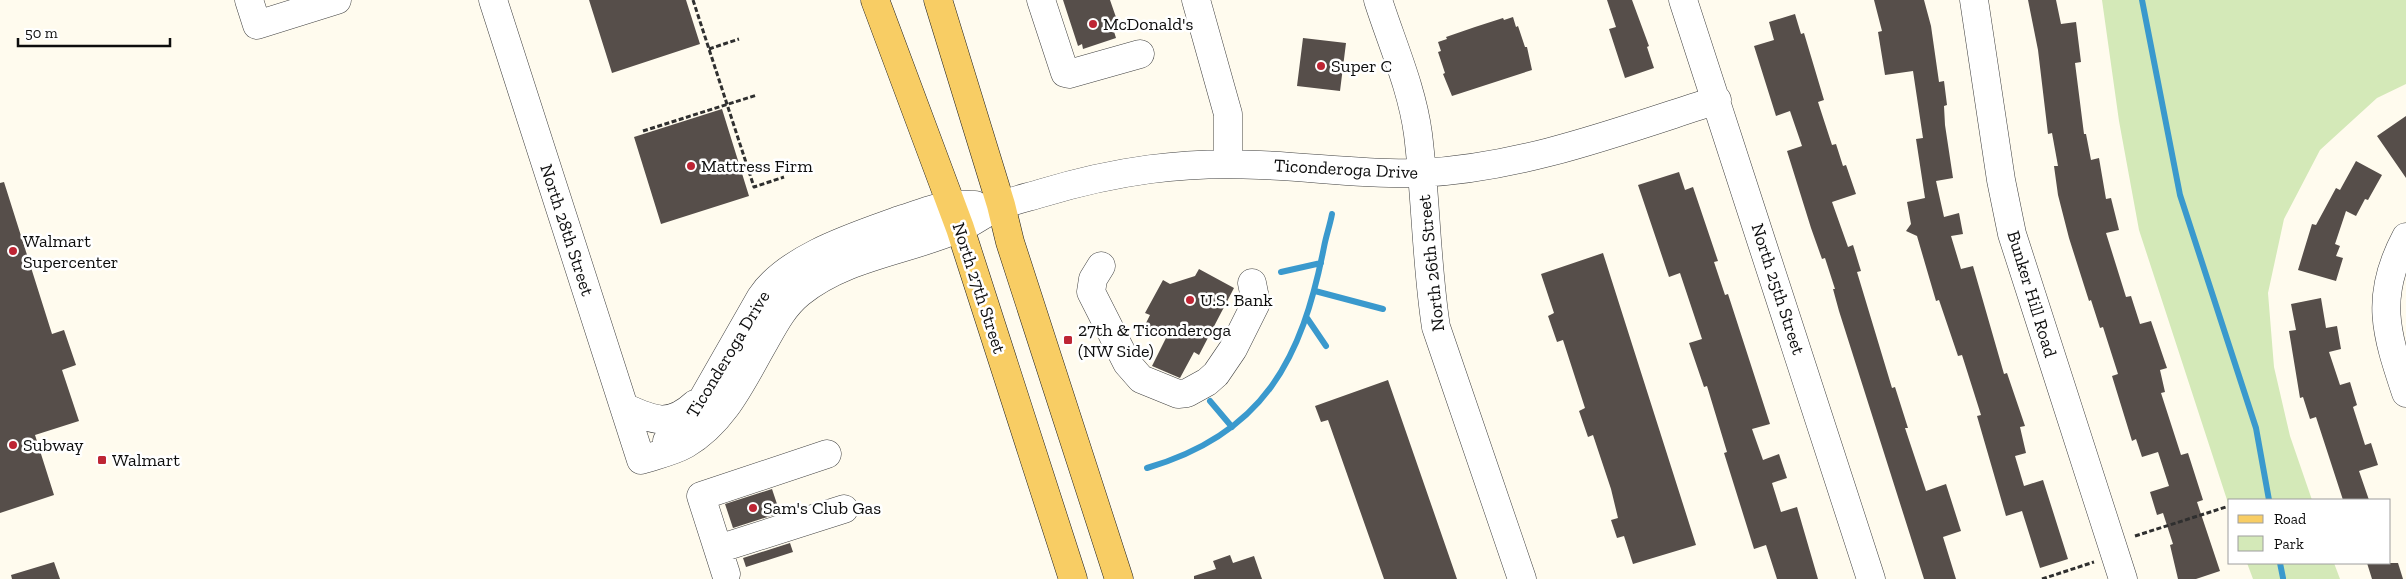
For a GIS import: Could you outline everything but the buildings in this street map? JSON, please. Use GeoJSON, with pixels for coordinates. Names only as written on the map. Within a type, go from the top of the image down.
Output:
{"type":"FeatureCollection","features":[{"type":"Feature","properties":{"kind":"main road","name":"North 27th Street"},"geometry":{"type":"LineString","coordinates":[[876,0],[956,217],[1073,579]]}},
{"type":"Feature","properties":{"kind":"main road"},"geometry":{"type":"LineString","coordinates":[[938,0],[1002,205],[1010,242],[1119,579]]}},
{"type":"Feature","properties":{"kind":"street"},"geometry":{"type":"LineString","coordinates":[[265,11],[337,0]]}},
{"type":"Feature","properties":{"kind":"street","name":"North 28th Street"},"geometry":{"type":"LineString","coordinates":[[493,0],[641,460]]}},
{"type":"Feature","properties":{"kind":"street"},"geometry":{"type":"LineString","coordinates":[[1041,0],[1063,71],[1069,74],[1140,54]]}},
{"type":"Feature","properties":{"kind":"street"},"geometry":{"type":"LineString","coordinates":[[1051,0],[1075,72]]}},
{"type":"Feature","properties":{"kind":"street"},"geometry":{"type":"LineString","coordinates":[[1196,0],[1228,114],[1228,164]]}},
{"type":"Feature","properties":{"kind":"street","name":"North 26th Street"},"geometry":{"type":"LineString","coordinates":[[1378,0],[1412,106],[1418,135],[1430,287],[1436,327],[1522,579]]}},
{"type":"Feature","properties":{"kind":"street","name":"North 25th Street"},"geometry":{"type":"LineString","coordinates":[[1683,0],[1871,579]]}},
{"type":"Feature","properties":{"kind":"street","name":"Bunker Hill Road"},"geometry":{"type":"LineString","coordinates":[[1974,0],[2001,180],[2012,234],[2120,567]]}},
{"type":"Feature","properties":{"kind":"street","name":"Ticonderoga Drive"},"geometry":{"type":"LineString","coordinates":[[641,460],[683,446],[702,433],[717,419],[731,399],[781,313],[801,292],[831,274],[956,217],[1069,184],[1118,172],[1162,166],[1228,164],[1388,173],[1421,173],[1487,165],[1539,155],[1717,100]]}},
{"type":"Feature","properties":{"kind":"street","name":"Ticonderoga Drive"},"geometry":{"type":"LineString","coordinates":[[641,460],[664,443],[693,416],[761,297],[768,287],[780,276],[845,240],[922,213],[956,217]]}},
{"type":"Feature","properties":{"kind":"street"},"geometry":{"type":"LineString","coordinates":[[2406,237],[2391,271],[2385,310],[2391,346],[2406,393]]}},
{"type":"Feature","properties":{"kind":"street"},"geometry":{"type":"LineString","coordinates":[[1101,266],[1093,279],[1091,292],[1127,363],[1141,379],[1178,394],[1187,393],[1207,382],[1216,374],[1233,349],[1256,303],[1252,283]]}},
{"type":"Feature","properties":{"kind":"street"},"geometry":{"type":"LineString","coordinates":[[624,408],[655,420],[669,420],[692,406],[708,390]]}},
{"type":"Feature","properties":{"kind":"street"},"geometry":{"type":"LineString","coordinates":[[827,454],[701,496],[722,562],[844,509]]}},
{"type":"Feature","properties":{"kind":"path"},"geometry":{"type":"LineString","coordinates":[[693,0],[754,187],[784,177]]}},
{"type":"Feature","properties":{"kind":"path"},"geometry":{"type":"LineString","coordinates":[[709,49],[739,39]]}},
{"type":"Feature","properties":{"kind":"path"},"geometry":{"type":"LineString","coordinates":[[643,131],[757,95]]}},
{"type":"Feature","properties":{"kind":"path"},"geometry":{"type":"LineString","coordinates":[[2135,536],[2226,507]]}},
{"type":"Feature","properties":{"kind":"path"},"geometry":{"type":"LineString","coordinates":[[2042,579],[2120,567]]}},
{"type":"Feature","properties":{"kind":"green space"},"geometry":{"type":"Polygon","coordinates":[[[2102,0],[2406,0],[2406,84],[2377,98],[2320,150],[2284,219],[2268,293],[2274,367],[2290,436],[2312,499],[2228,499],[2228,503],[2139,230],[2119,121],[2102,0]]]}},
{"type":"Feature","properties":{"kind":"green space"},"geometry":{"type":"Polygon","coordinates":[[[2247,564],[2334,564],[2340,579],[2253,579],[2247,564]]]}},
{"type":"Feature","properties":{"kind":"waterway"},"geometry":{"type":"LineString","coordinates":[[2142,0],[2180,195],[2256,428],[2269,499]]}},
{"type":"Feature","properties":{"kind":"waterway"},"geometry":{"type":"LineString","coordinates":[[1147,468],[1187,453],[1221,435],[1249,413],[1271,387],[1289,357],[1304,324],[1315,287],[1332,214]]}},
{"type":"Feature","properties":{"kind":"waterway"},"geometry":{"type":"LineString","coordinates":[[1281,272],[1321,263]]}},
{"type":"Feature","properties":{"kind":"waterway"},"geometry":{"type":"LineString","coordinates":[[1315,291],[1383,309]]}},
{"type":"Feature","properties":{"kind":"waterway"},"geometry":{"type":"LineString","coordinates":[[1307,318],[1326,346]]}},
{"type":"Feature","properties":{"kind":"waterway"},"geometry":{"type":"LineString","coordinates":[[1210,401],[1232,427]]}},
{"type":"Feature","properties":{"kind":"waterway"},"geometry":{"type":"LineString","coordinates":[[2280,564],[2283,578]]}},
{"type":"Feature","properties":{"kind":"place","name":"McDonald's"},"geometry":{"type":"Point","coordinates":[1093,24]}},
{"type":"Feature","properties":{"kind":"place","name":"Super C"},"geometry":{"type":"Point","coordinates":[1321,66]}},
{"type":"Feature","properties":{"kind":"place","name":"Mattress Firm"},"geometry":{"type":"Point","coordinates":[691,166]}},
{"type":"Feature","properties":{"kind":"place","name":"Walmart Supercenter"},"geometry":{"type":"Point","coordinates":[13,251]}},
{"type":"Feature","properties":{"kind":"place","name":"U.S. Bank"},"geometry":{"type":"Point","coordinates":[1190,300]}},
{"type":"Feature","properties":{"kind":"place","name":"27th & Ticonderoga (NW Side)"},"geometry":{"type":"Point","coordinates":[1068,340]}},
{"type":"Feature","properties":{"kind":"place","name":"Subway"},"geometry":{"type":"Point","coordinates":[13,445]}},
{"type":"Feature","properties":{"kind":"place","name":"Walmart"},"geometry":{"type":"Point","coordinates":[102,460]}},
{"type":"Feature","properties":{"kind":"place","name":"Sam's Club Gas"},"geometry":{"type":"Point","coordinates":[753,508]}}]}
